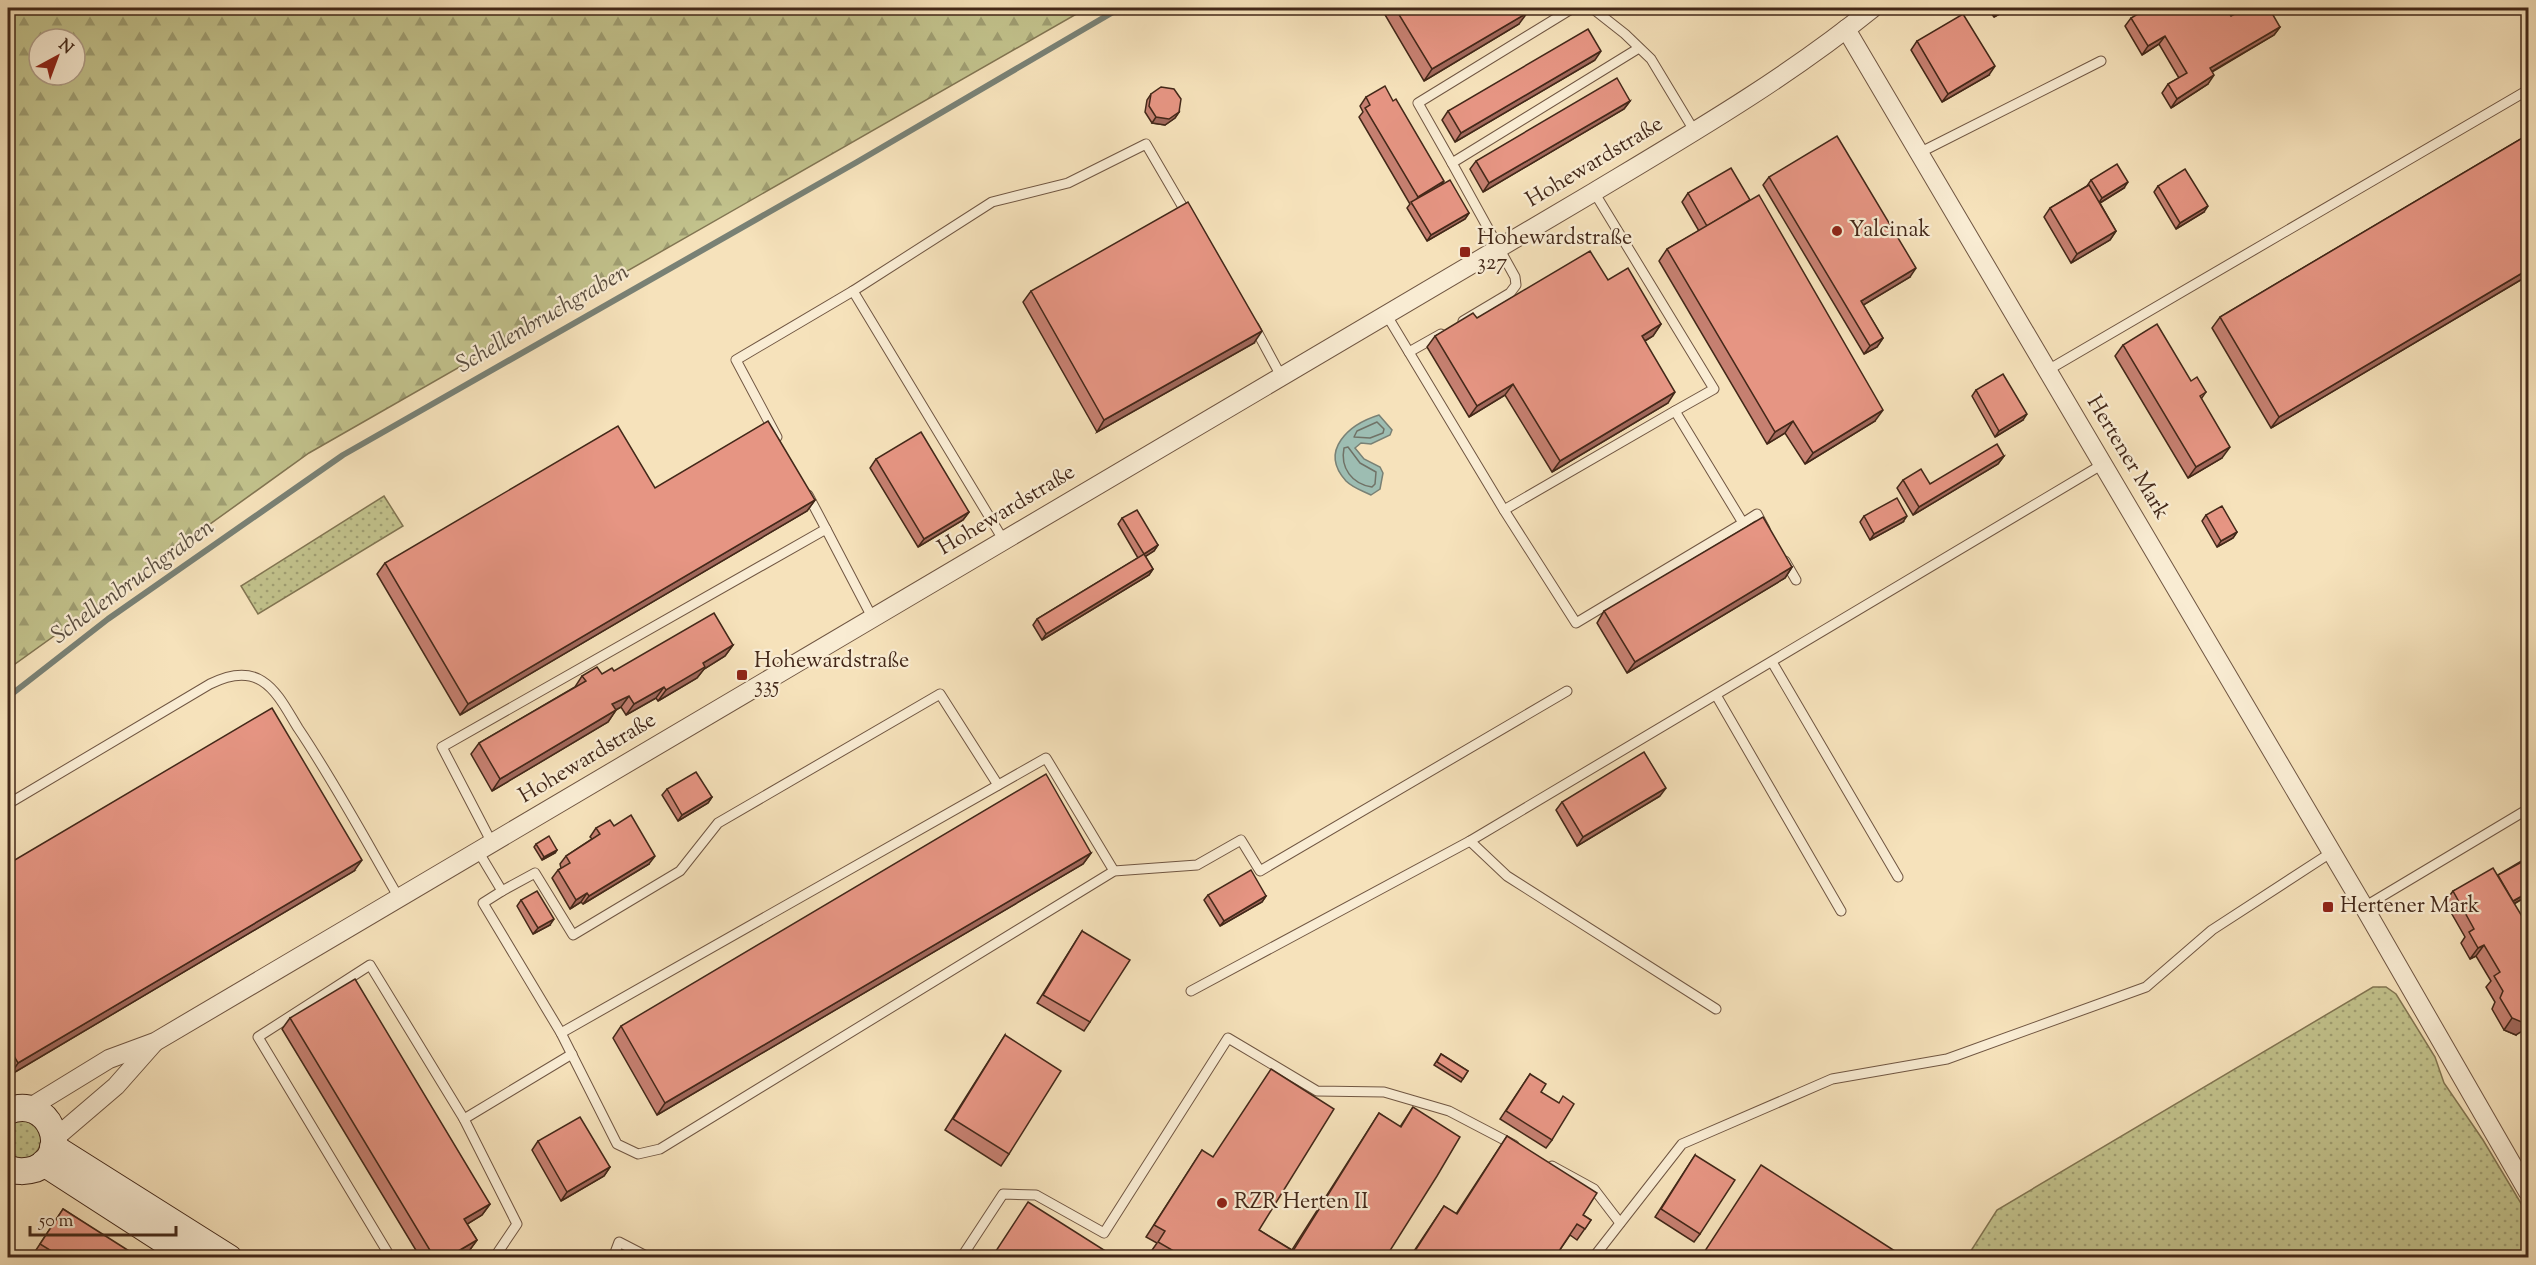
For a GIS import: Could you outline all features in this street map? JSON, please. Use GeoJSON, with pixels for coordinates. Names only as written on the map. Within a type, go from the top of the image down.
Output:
{"type":"FeatureCollection","features":[{"type":"Feature","properties":{"kind":"main road"},"geometry":{"type":"LineString","coordinates":[[18,1109],[47,1119],[51,1150],[190,1257]]}},
{"type":"Feature","properties":{"kind":"main road"},"geometry":{"type":"LineString","coordinates":[[9,1171],[29,1171],[51,1150]]}},
{"type":"Feature","properties":{"kind":"main road"},"geometry":{"type":"LineString","coordinates":[[51,1150],[229,1257]]}},
{"type":"Feature","properties":{"kind":"street","name":"Hohewardstraße"},"geometry":{"type":"LineString","coordinates":[[18,1109],[110,1059],[155,1042],[1594,192],[1695,132],[1873,8]]}},
{"type":"Feature","properties":{"kind":"street","name":"Hertener Mark"},"geometry":{"type":"LineString","coordinates":[[1846,29],[2332,852],[2529,1192]]}},
{"type":"Feature","properties":{"kind":"street","name":"Hohewardstraße"},"geometry":{"type":"LineString","coordinates":[[51,1150],[116,1086],[155,1042]]}},
{"type":"Feature","properties":{"kind":"lane"},"geometry":{"type":"LineString","coordinates":[[1409,352],[1510,293],[1516,285],[1515,277],[1418,103],[1573,8]]}},
{"type":"Feature","properties":{"kind":"lane"},"geometry":{"type":"LineString","coordinates":[[1592,8],[1651,59],[1695,132]]}},
{"type":"Feature","properties":{"kind":"lane"},"geometry":{"type":"LineString","coordinates":[[1452,163],[1639,48]]}},
{"type":"Feature","properties":{"kind":"lane"},"geometry":{"type":"LineString","coordinates":[[1919,153],[2101,61]]}},
{"type":"Feature","properties":{"kind":"lane"},"geometry":{"type":"LineString","coordinates":[[2048,370],[2529,90]]}},
{"type":"Feature","properties":{"kind":"lane"},"geometry":{"type":"LineString","coordinates":[[781,445],[736,360],[853,291],[992,202],[1068,183],[1146,144],[1194,225]]}},
{"type":"Feature","properties":{"kind":"lane"},"geometry":{"type":"LineString","coordinates":[[1504,510],[1714,389],[1594,192]]}},
{"type":"Feature","properties":{"kind":"lane"},"geometry":{"type":"LineString","coordinates":[[853,291],[1004,541]]}},
{"type":"Feature","properties":{"kind":"lane"},"geometry":{"type":"LineString","coordinates":[[1386,314],[1504,510],[1576,623],[1757,514],[1768,533]]}},
{"type":"Feature","properties":{"kind":"lane"},"geometry":{"type":"LineString","coordinates":[[1249,317],[1281,376]]}},
{"type":"Feature","properties":{"kind":"lane"},"geometry":{"type":"LineString","coordinates":[[1675,411],[1743,523]]}},
{"type":"Feature","properties":{"kind":"lane"},"geometry":{"type":"LineString","coordinates":[[1191,992],[1470,841],[2103,464]]}},
{"type":"Feature","properties":{"kind":"lane"},"geometry":{"type":"LineString","coordinates":[[804,487],[873,618]]}},
{"type":"Feature","properties":{"kind":"lane"},"geometry":{"type":"LineString","coordinates":[[502,891],[442,747],[826,530]]}},
{"type":"Feature","properties":{"kind":"lane"},"geometry":{"type":"LineString","coordinates":[[1779,552],[1796,580]]}},
{"type":"Feature","properties":{"kind":"lane"},"geometry":{"type":"LineString","coordinates":[[1772,662],[1898,877]]}},
{"type":"Feature","properties":{"kind":"lane"},"geometry":{"type":"LineString","coordinates":[[8,804],[210,684],[224,677],[240,674],[260,679],[272,688],[317,755],[399,898]]}},
{"type":"Feature","properties":{"kind":"lane"},"geometry":{"type":"LineString","coordinates":[[998,785],[940,694],[718,823],[680,871],[573,936],[535,873],[483,903],[561,1033],[617,1144],[638,1154],[660,1149],[1114,871],[1197,865],[1241,840],[1260,871],[1567,691]]}},
{"type":"Feature","properties":{"kind":"lane"},"geometry":{"type":"LineString","coordinates":[[1716,695],[1841,911]]}},
{"type":"Feature","properties":{"kind":"lane"},"geometry":{"type":"LineString","coordinates":[[561,1033],[1046,758],[1114,871]]}},
{"type":"Feature","properties":{"kind":"lane"},"geometry":{"type":"LineString","coordinates":[[2364,907],[2529,809]]}},
{"type":"Feature","properties":{"kind":"lane"},"geometry":{"type":"LineString","coordinates":[[1470,841],[1507,876],[1716,1009]]}},
{"type":"Feature","properties":{"kind":"lane"},"geometry":{"type":"LineString","coordinates":[[1593,1257],[1682,1144],[1832,1079],[1947,1059],[2146,987],[2212,930],[2332,852]]}},
{"type":"Feature","properties":{"kind":"lane"},"geometry":{"type":"LineString","coordinates":[[391,1257],[258,1037],[370,965],[464,1119],[517,1224],[494,1257]]}},
{"type":"Feature","properties":{"kind":"lane"},"geometry":{"type":"LineString","coordinates":[[961,1257],[1003,1194],[1036,1194],[1104,1233],[1228,1038],[1317,1091],[1384,1092],[1395,1095],[1449,1111],[1525,1151]]}},
{"type":"Feature","properties":{"kind":"lane"},"geometry":{"type":"LineString","coordinates":[[464,1119],[572,1054]]}},
{"type":"Feature","properties":{"kind":"lane"},"geometry":{"type":"LineString","coordinates":[[1545,1162],[1594,1189],[1620,1223]]}},
{"type":"Feature","properties":{"kind":"lane"},"geometry":{"type":"LineString","coordinates":[[613,1257],[619,1242],[647,1257]]}},
{"type":"Feature","properties":{"kind":"green space"},"geometry":{"type":"Polygon","coordinates":[[[8,8],[1087,8],[309,453],[8,669],[8,8]]]}},
{"type":"Feature","properties":{"kind":"green space"},"geometry":{"type":"Polygon","coordinates":[[[384,496],[403,526],[258,614],[241,586],[384,496]]]}},
{"type":"Feature","properties":{"kind":"green space"},"geometry":{"type":"Polygon","coordinates":[[[2373,987],[2386,987],[2396,994],[2435,1057],[2444,1083],[2483,1140],[2528,1215],[2528,1257],[1967,1257],[1997,1210],[2373,987]]]}},
{"type":"Feature","properties":{"kind":"green space"},"geometry":{"type":"Polygon","coordinates":[[[23,1120],[34,1125],[40,1133],[41,1141],[33,1155],[26,1159],[17,1158],[8,1153],[8,1126],[14,1121],[23,1120]]]}},
{"type":"Feature","properties":{"kind":"water"},"geometry":{"type":"Polygon","coordinates":[[[1379,415],[1392,430],[1390,435],[1371,444],[1361,443],[1355,448],[1364,459],[1380,467],[1383,473],[1380,489],[1371,495],[1346,481],[1338,470],[1335,459],[1336,449],[1348,432],[1379,415]]]}},
{"type":"Feature","properties":{"kind":"building"},"geometry":{"type":"Polygon","coordinates":[[[1395,8],[1524,8],[1527,13],[1432,69],[1395,8]]]}},
{"type":"Feature","properties":{"kind":"building"},"geometry":{"type":"Polygon","coordinates":[[[2148,8],[2175,8],[2178,14],[2189,8],[2226,8],[2231,16],[2247,8],[2269,8],[2280,27],[2210,68],[2214,75],[2177,99],[2168,84],[2187,73],[2165,36],[2148,46],[2131,18],[2148,8]]]}},
{"type":"Feature","properties":{"kind":"building"},"geometry":{"type":"Polygon","coordinates":[[[1963,14],[1995,66],[1948,94],[1917,41],[1963,14]]]}},
{"type":"Feature","properties":{"kind":"building"},"geometry":{"type":"Polygon","coordinates":[[[1588,29],[1601,51],[1461,133],[1448,111],[1588,29]]]}},
{"type":"Feature","properties":{"kind":"building"},"geometry":{"type":"Polygon","coordinates":[[[1617,78],[1630,101],[1489,183],[1476,161],[1617,78]]]}},
{"type":"Feature","properties":{"kind":"building"},"geometry":{"type":"Polygon","coordinates":[[[1385,86],[1393,101],[1396,99],[1444,181],[1418,197],[1365,108],[1370,105],[1366,97],[1385,86]]]}},
{"type":"Feature","properties":{"kind":"building"},"geometry":{"type":"Polygon","coordinates":[[[1161,87],[1174,89],[1181,99],[1179,112],[1169,119],[1156,117],[1149,106],[1151,94],[1161,87]]]}},
{"type":"Feature","properties":{"kind":"building"},"geometry":{"type":"Polygon","coordinates":[[[2529,134],[2529,269],[2279,417],[2220,317],[2529,134]]]}},
{"type":"Feature","properties":{"kind":"building","name":"Yalcinak"},"geometry":{"type":"Polygon","coordinates":[[[1837,136],[1916,268],[1861,301],[1883,338],[1870,346],[1769,177],[1837,136]]]}},
{"type":"Feature","properties":{"kind":"building"},"geometry":{"type":"Polygon","coordinates":[[[2117,164],[2128,182],[2102,198],[2091,180],[2117,164]]]}},
{"type":"Feature","properties":{"kind":"building"},"geometry":{"type":"Polygon","coordinates":[[[1731,168],[1750,200],[1707,226],[1688,193],[1731,168]]]}},
{"type":"Feature","properties":{"kind":"building"},"geometry":{"type":"Polygon","coordinates":[[[2185,169],[2208,206],[2180,223],[2158,186],[2185,169]]]}},
{"type":"Feature","properties":{"kind":"building"},"geometry":{"type":"Polygon","coordinates":[[[1450,180],[1469,213],[1431,235],[1411,202],[1450,180]]]}},
{"type":"Feature","properties":{"kind":"building"},"geometry":{"type":"Polygon","coordinates":[[[2089,185],[2116,231],[2077,254],[2050,208],[2089,185]]]}},
{"type":"Feature","properties":{"kind":"building"},"geometry":{"type":"Polygon","coordinates":[[[1759,195],[1883,410],[1813,453],[1793,421],[1775,432],[1667,249],[1759,195]]]}},
{"type":"Feature","properties":{"kind":"building"},"geometry":{"type":"Polygon","coordinates":[[[1188,202],[1262,331],[1104,420],[1031,291],[1188,202]]]}},
{"type":"Feature","properties":{"kind":"building"},"geometry":{"type":"Polygon","coordinates":[[[1590,251],[1608,280],[1628,268],[1661,324],[1642,336],[1675,392],[1560,461],[1513,384],[1477,406],[1435,336],[1473,313],[1477,318],[1590,251]]]}},
{"type":"Feature","properties":{"kind":"building"},"geometry":{"type":"Polygon","coordinates":[[[2157,324],[2191,381],[2197,377],[2206,392],[2200,396],[2230,447],[2196,467],[2123,345],[2157,324]]]}},
{"type":"Feature","properties":{"kind":"building"},"geometry":{"type":"Polygon","coordinates":[[[2003,374],[2027,414],[1999,431],[1976,390],[2003,374]]]}},
{"type":"Feature","properties":{"kind":"building"},"geometry":{"type":"Polygon","coordinates":[[[768,421],[815,500],[468,704],[385,563],[618,426],[655,488],[768,421]]]}},
{"type":"Feature","properties":{"kind":"building"},"geometry":{"type":"Polygon","coordinates":[[[921,432],[969,512],[924,539],[876,459],[921,432]]]}},
{"type":"Feature","properties":{"kind":"building"},"geometry":{"type":"Polygon","coordinates":[[[1997,444],[2004,456],[1919,507],[1903,480],[1921,469],[1930,484],[1997,444]]]}},
{"type":"Feature","properties":{"kind":"building"},"geometry":{"type":"Polygon","coordinates":[[[1897,498],[1907,516],[1874,534],[1864,516],[1897,498]]]}},
{"type":"Feature","properties":{"kind":"building"},"geometry":{"type":"Polygon","coordinates":[[[2222,506],[2237,532],[2221,541],[2206,515],[2222,506]]]}},
{"type":"Feature","properties":{"kind":"building"},"geometry":{"type":"Polygon","coordinates":[[[1137,510],[1158,545],[1144,554],[1122,518],[1137,510]]]}},
{"type":"Feature","properties":{"kind":"building"},"geometry":{"type":"Polygon","coordinates":[[[1763,517],[1792,567],[1635,662],[1604,611],[1763,517]]]}},
{"type":"Feature","properties":{"kind":"building"},"geometry":{"type":"Polygon","coordinates":[[[1144,554],[1153,569],[1046,634],[1037,619],[1144,554]]]}},
{"type":"Feature","properties":{"kind":"building"},"geometry":{"type":"Polygon","coordinates":[[[714,613],[733,645],[703,663],[705,667],[666,690],[664,687],[634,704],[629,696],[612,704],[616,710],[500,779],[479,743],[586,681],[582,676],[597,667],[602,674],[612,668],[614,671],[714,613]]]}},
{"type":"Feature","properties":{"kind":"building"},"geometry":{"type":"Polygon","coordinates":[[[272,708],[362,860],[18,1063],[8,1046],[8,864],[272,708]]]}},
{"type":"Feature","properties":{"kind":"building"},"geometry":{"type":"Polygon","coordinates":[[[1644,752],[1666,788],[1583,837],[1562,802],[1644,752]]]}},
{"type":"Feature","properties":{"kind":"building"},"geometry":{"type":"Polygon","coordinates":[[[696,772],[712,797],[682,815],[667,789],[696,772]]]}},
{"type":"Feature","properties":{"kind":"building"},"geometry":{"type":"Polygon","coordinates":[[[1046,774],[1091,853],[665,1103],[621,1026],[1046,774]]]}},
{"type":"Feature","properties":{"kind":"building"},"geometry":{"type":"Polygon","coordinates":[[[631,815],[655,856],[589,896],[587,893],[576,900],[558,870],[570,863],[566,856],[600,834],[596,828],[610,820],[614,826],[631,815]]]}},
{"type":"Feature","properties":{"kind":"building"},"geometry":{"type":"Polygon","coordinates":[[[549,836],[557,850],[544,857],[536,844],[549,836]]]}},
{"type":"Feature","properties":{"kind":"building"},"geometry":{"type":"Polygon","coordinates":[[[2529,858],[2529,892],[2513,901],[2498,875],[2529,858]]]}},
{"type":"Feature","properties":{"kind":"building"},"geometry":{"type":"Polygon","coordinates":[[[2493,868],[2529,928],[2529,1020],[2524,1023],[2512,1018],[2500,998],[2503,991],[2494,976],[2500,972],[2484,945],[2478,948],[2469,932],[2474,929],[2453,891],[2493,868]]]}},
{"type":"Feature","properties":{"kind":"building"},"geometry":{"type":"Polygon","coordinates":[[[1251,870],[1266,896],[1224,921],[1208,895],[1251,870]]]}},
{"type":"Feature","properties":{"kind":"building"},"geometry":{"type":"Polygon","coordinates":[[[537,891],[554,919],[538,928],[521,900],[537,891]]]}},
{"type":"Feature","properties":{"kind":"building"},"geometry":{"type":"Polygon","coordinates":[[[1082,931],[1130,960],[1090,1022],[1043,995],[1082,931]]]}},
{"type":"Feature","properties":{"kind":"building"},"geometry":{"type":"Polygon","coordinates":[[[355,979],[490,1204],[464,1219],[477,1240],[448,1257],[434,1257],[290,1018],[355,979]]]}},
{"type":"Feature","properties":{"kind":"building"},"geometry":{"type":"Polygon","coordinates":[[[1005,1035],[1061,1071],[1009,1154],[953,1119],[1005,1035]]]}},
{"type":"Feature","properties":{"kind":"building"},"geometry":{"type":"Polygon","coordinates":[[[1441,1054],[1468,1071],[1463,1079],[1437,1062],[1441,1054]]]}},
{"type":"Feature","properties":{"kind":"building"},"geometry":{"type":"Polygon","coordinates":[[[1271,1069],[1334,1109],[1259,1230],[1293,1251],[1379,1113],[1401,1127],[1413,1107],[1460,1137],[1386,1257],[1184,1257],[1158,1242],[1165,1231],[1154,1225],[1202,1150],[1213,1157],[1271,1069]]]}},
{"type":"Feature","properties":{"kind":"building"},"geometry":{"type":"Polygon","coordinates":[[[1530,1074],[1546,1084],[1541,1092],[1559,1103],[1563,1096],[1574,1104],[1552,1140],[1506,1111],[1530,1074]]]}},
{"type":"Feature","properties":{"kind":"building"},"geometry":{"type":"Polygon","coordinates":[[[580,1117],[610,1167],[567,1192],[538,1141],[580,1117]]]}},
{"type":"Feature","properties":{"kind":"building","name":"RZR Herten II"},"geometry":{"type":"Polygon","coordinates":[[[1507,1136],[1597,1193],[1583,1215],[1591,1220],[1585,1229],[1577,1224],[1555,1257],[1411,1257],[1444,1206],[1457,1214],[1507,1136]]]}},
{"type":"Feature","properties":{"kind":"building"},"geometry":{"type":"Polygon","coordinates":[[[1695,1155],[1735,1180],[1700,1234],[1661,1209],[1695,1155]]]}},
{"type":"Feature","properties":{"kind":"building"},"geometry":{"type":"Polygon","coordinates":[[[1761,1165],[1898,1253],[1895,1257],[1701,1257],[1761,1165]]]}},
{"type":"Feature","properties":{"kind":"building"},"geometry":{"type":"Polygon","coordinates":[[[1028,1202],[1115,1257],[992,1257],[1028,1202]]]}},
{"type":"Feature","properties":{"kind":"building"},"geometry":{"type":"Polygon","coordinates":[[[63,1209],[137,1256],[61,1257],[40,1244],[63,1209]]]}},
{"type":"Feature","properties":{"kind":"waterway","name":"Schellenbruchgraben"},"geometry":{"type":"LineString","coordinates":[[8,697],[108,619],[343,455],[857,162],[1120,8]]}},
{"type":"Feature","properties":{"kind":"place","name":"Yalcinak"},"geometry":{"type":"Point","coordinates":[1837,231]}},
{"type":"Feature","properties":{"kind":"place","name":"Hohewardstraße 327"},"geometry":{"type":"Point","coordinates":[1465,252]}},
{"type":"Feature","properties":{"kind":"place","name":"Hohewardstraße 335"},"geometry":{"type":"Point","coordinates":[742,675]}},
{"type":"Feature","properties":{"kind":"place","name":"Hertener Mark"},"geometry":{"type":"Point","coordinates":[2328,907]}},
{"type":"Feature","properties":{"kind":"place","name":"RZR Herten II"},"geometry":{"type":"Point","coordinates":[1222,1203]}}]}
